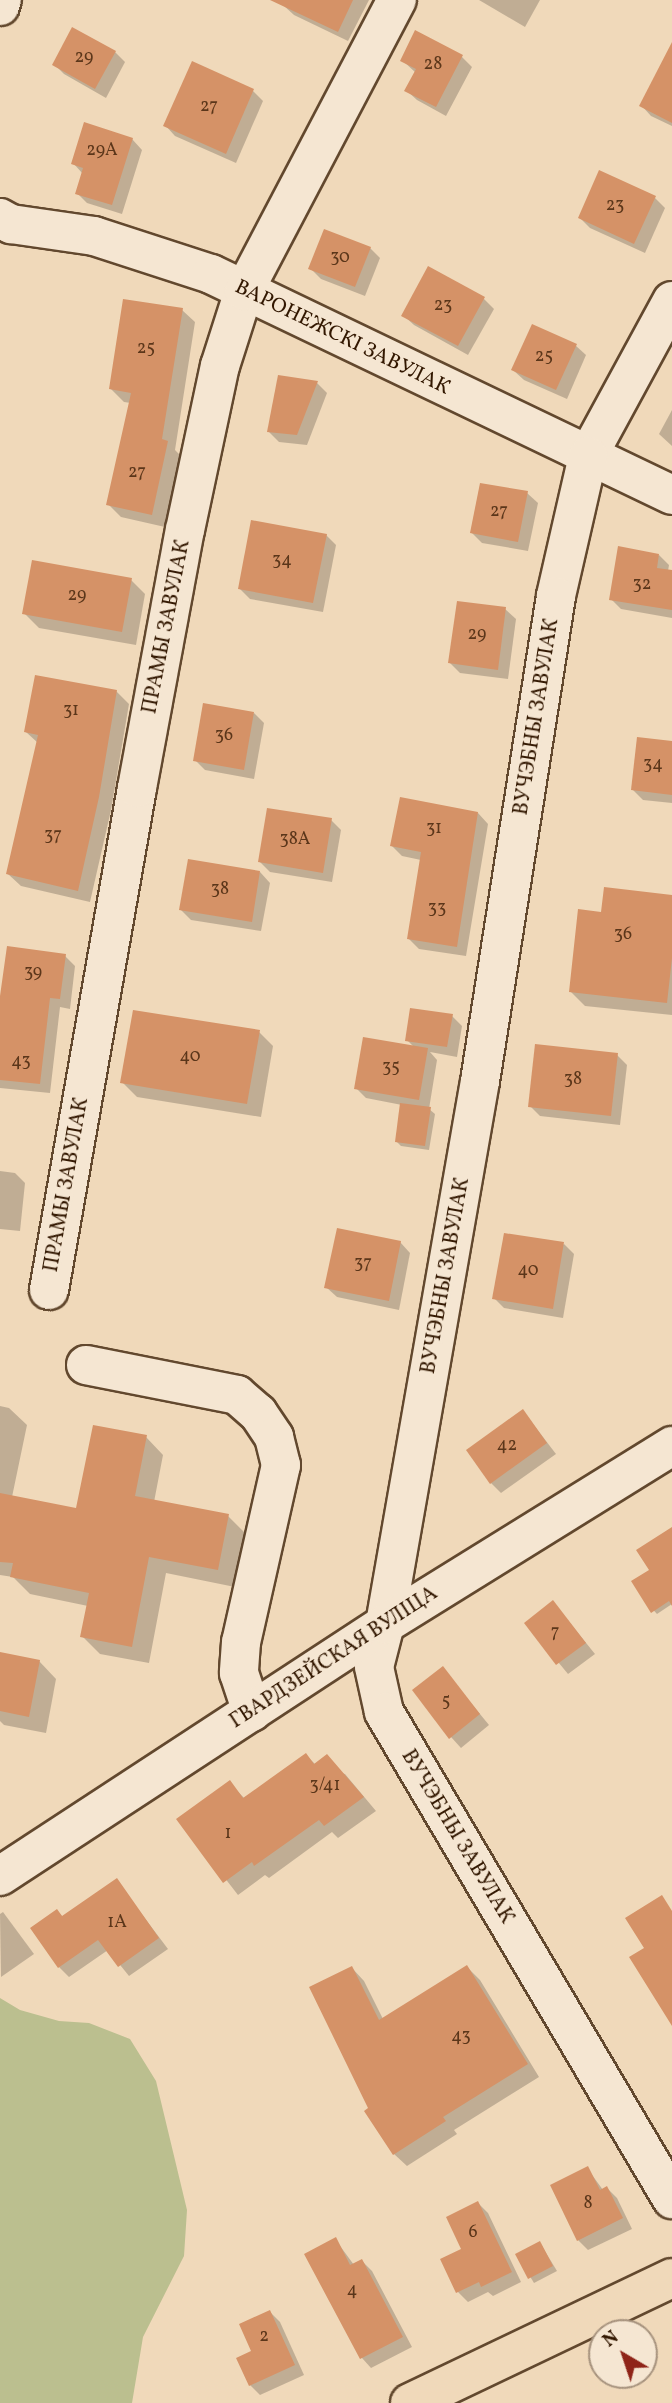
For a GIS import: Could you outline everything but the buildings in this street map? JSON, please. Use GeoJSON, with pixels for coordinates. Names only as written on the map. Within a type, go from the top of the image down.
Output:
{"type":"FeatureCollection","features":[{"type":"Feature","properties":{"kind":"main road"},"geometry":{"type":"LineString","coordinates":[[410,2403],[672,2278]]}},
{"type":"Feature","properties":{"kind":"street"},"geometry":{"type":"LineString","coordinates":[[0,6],[2,0]]}},
{"type":"Feature","properties":{"kind":"street","name":"ПРАМЫ ЗАВУЛАК"},"geometry":{"type":"LineString","coordinates":[[49,1290],[185,530],[220,366],[244,291],[397,0]]}},
{"type":"Feature","properties":{"kind":"street","name":"ВАРОНЕЖСКІ ЗАВУЛАК"},"geometry":{"type":"LineString","coordinates":[[0,218],[11,224],[94,236],[211,274],[672,495]]}},
{"type":"Feature","properties":{"kind":"street","name":"ВУЧЭБНЫ ЗАВУЛАК"},"geometry":{"type":"LineString","coordinates":[[672,301],[588,456],[556,596],[480,1082],[385,1624],[374,1667],[384,1712],[672,2199]]}},
{"type":"Feature","properties":{"kind":"street"},"geometry":{"type":"LineString","coordinates":[[86,1365],[237,1395],[258,1413],[274,1437],[281,1465],[241,1642],[239,1673],[252,1712]]}},
{"type":"Feature","properties":{"kind":"street","name":"ГВАРДЗЕЙСКАЯ ВУЛІЦА"},"geometry":{"type":"LineString","coordinates":[[0,1876],[385,1624],[672,1446]]}},
{"type":"Feature","properties":{"kind":"green space"},"geometry":{"type":"Polygon","coordinates":[[[0,1998],[20,2010],[59,2021],[89,2023],[130,2039],[156,2081],[187,2210],[184,2256],[143,2337],[132,2403],[0,2403],[0,1998]]]}}]}
